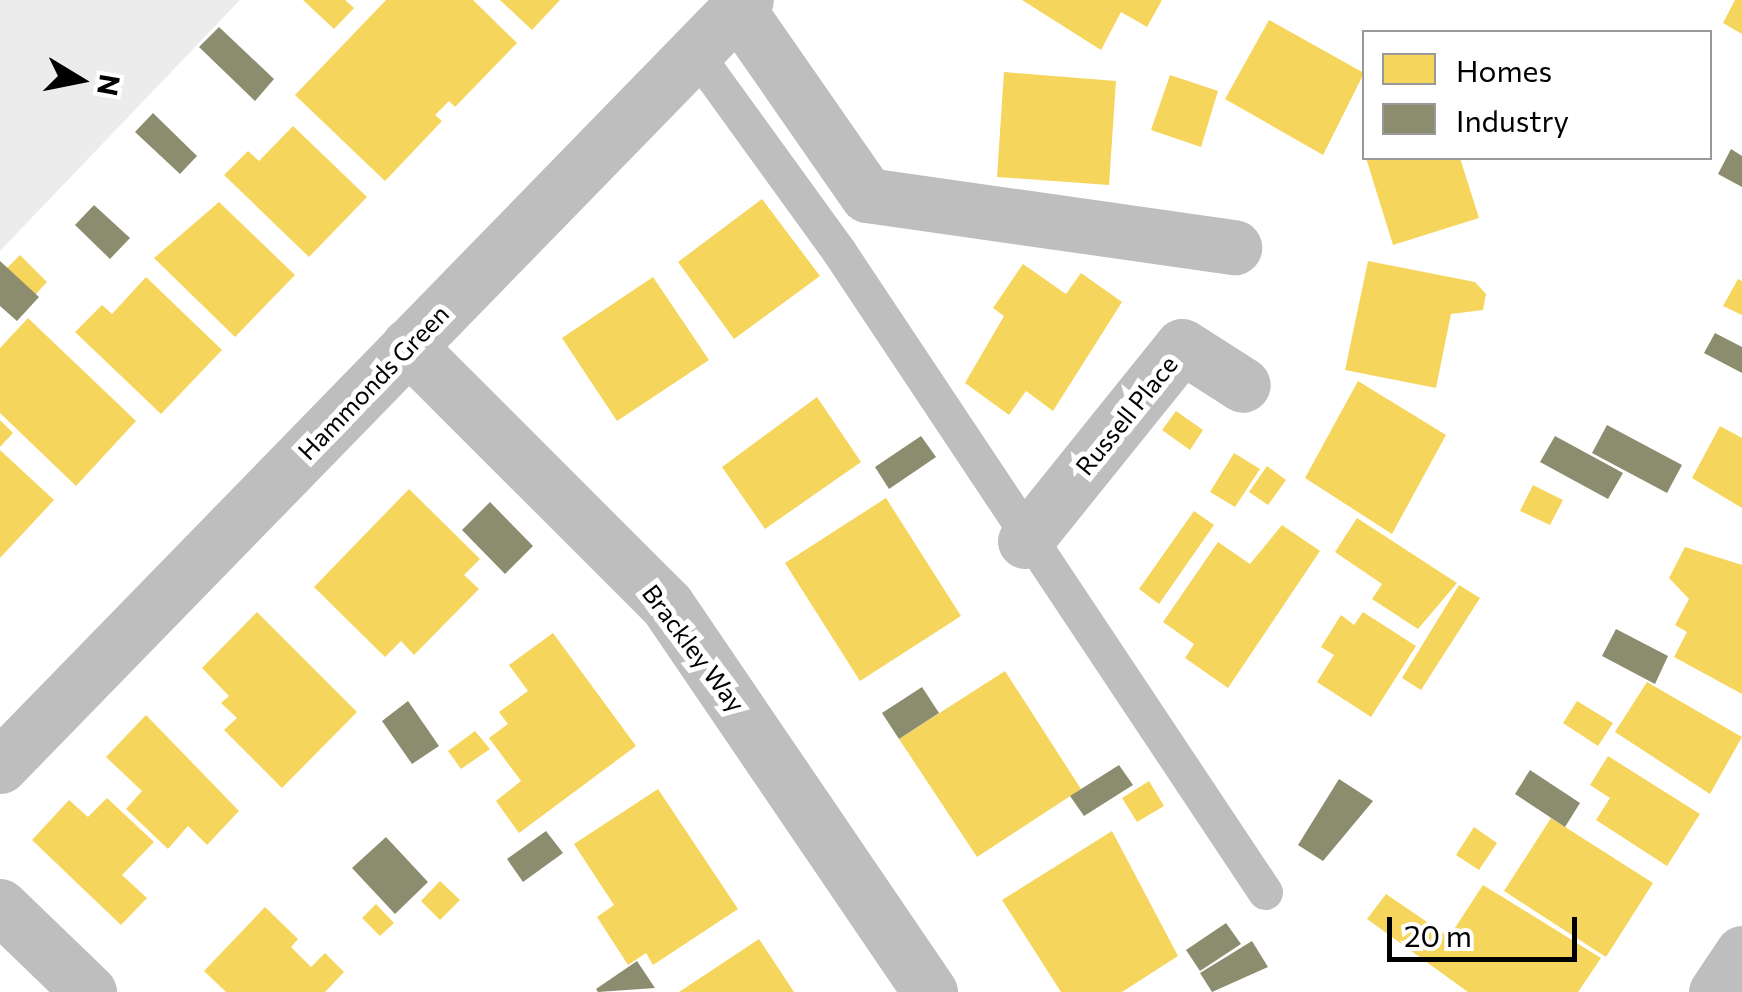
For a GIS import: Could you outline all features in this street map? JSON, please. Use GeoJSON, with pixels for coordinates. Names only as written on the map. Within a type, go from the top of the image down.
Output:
{"type":"FeatureCollection","features":[{"type":"Feature","properties":{"kind":"street","name":"Hammonds Green"},"geometry":{"type":"LineString","coordinates":[[0,766],[408,346],[691,47],[742,4]]}},
{"type":"Feature","properties":{"kind":"street"},"geometry":{"type":"LineString","coordinates":[[742,4],[867,195],[1234,247]]}},
{"type":"Feature","properties":{"kind":"street","name":"Brackley Way"},"geometry":{"type":"LineString","coordinates":[[408,346],[667,605],[930,992]]}},
{"type":"Feature","properties":{"kind":"street","name":"Russell Place"},"geometry":{"type":"LineString","coordinates":[[1025,541],[1182,346],[1243,385]]}},
{"type":"Feature","properties":{"kind":"street"},"geometry":{"type":"LineString","coordinates":[[0,906],[89,992]]}},
{"type":"Feature","properties":{"kind":"street"},"geometry":{"type":"LineString","coordinates":[[1716,992],[1742,954]]}},
{"type":"Feature","properties":{"kind":"lane"},"geometry":{"type":"LineString","coordinates":[[691,47],[838,250],[1025,541],[1265,892]]}},
{"type":"Feature","properties":{"kind":"shaded area"},"geometry":{"type":"Polygon","coordinates":[[[0,0],[240,0],[0,251],[0,0]]]}},
{"type":"Feature","properties":{"kind":"building: Homes"},"geometry":{"type":"Polygon","coordinates":[[[303,0],[345,0],[354,8],[334,29],[303,0]]]}},
{"type":"Feature","properties":{"kind":"building: Homes"},"geometry":{"type":"Polygon","coordinates":[[[386,0],[473,0],[517,43],[455,107],[449,101],[435,115],[442,121],[385,181],[295,95],[386,0]]]}},
{"type":"Feature","properties":{"kind":"building: Homes"},"geometry":{"type":"Polygon","coordinates":[[[500,0],[560,0],[532,30],[500,0]]]}},
{"type":"Feature","properties":{"kind":"building: Homes"},"geometry":{"type":"Polygon","coordinates":[[[1022,0],[1162,0],[1147,27],[1121,12],[1101,50],[1022,0]]]}},
{"type":"Feature","properties":{"kind":"building: Homes"},"geometry":{"type":"Polygon","coordinates":[[[1735,0],[1742,0],[1742,34],[1723,23],[1735,0]]]}},
{"type":"Feature","properties":{"kind":"building: Homes"},"geometry":{"type":"Polygon","coordinates":[[[1269,20],[1362,72],[1323,155],[1225,99],[1269,20]]]}},
{"type":"Feature","properties":{"kind":"building: Homes"},"geometry":{"type":"Polygon","coordinates":[[[1004,72],[1116,81],[1109,185],[997,177],[1004,72]]]}},
{"type":"Feature","properties":{"kind":"building: Homes"},"geometry":{"type":"Polygon","coordinates":[[[1170,75],[1218,91],[1201,147],[1151,130],[1170,75]]]}},
{"type":"Feature","properties":{"kind":"building: Homes"},"geometry":{"type":"Polygon","coordinates":[[[293,126],[367,197],[309,257],[224,175],[248,151],[259,161],[293,126]]]}},
{"type":"Feature","properties":{"kind":"building: Homes"},"geometry":{"type":"Polygon","coordinates":[[[1367,160],[1461,160],[1479,218],[1393,245],[1367,160]]]}},
{"type":"Feature","properties":{"kind":"building: Homes"},"geometry":{"type":"Polygon","coordinates":[[[762,199],[820,276],[734,339],[678,262],[762,199]]]}},
{"type":"Feature","properties":{"kind":"building: Homes"},"geometry":{"type":"Polygon","coordinates":[[[219,202],[295,275],[235,337],[154,258],[219,202]]]}},
{"type":"Feature","properties":{"kind":"building: Homes"},"geometry":{"type":"Polygon","coordinates":[[[20,255],[47,282],[35,295],[7,268],[20,255]]]}},
{"type":"Feature","properties":{"kind":"building: Homes"},"geometry":{"type":"Polygon","coordinates":[[[1368,261],[1475,282],[1486,294],[1483,310],[1451,314],[1436,388],[1345,370],[1368,261]]]}},
{"type":"Feature","properties":{"kind":"building: Homes"},"geometry":{"type":"Polygon","coordinates":[[[1023,264],[1066,294],[1081,273],[1122,302],[1053,411],[1026,391],[1009,415],[965,383],[1004,316],[993,308],[1023,264]]]}},
{"type":"Feature","properties":{"kind":"building: Homes"},"geometry":{"type":"Polygon","coordinates":[[[146,277],[222,350],[161,414],[75,332],[102,305],[112,314],[146,277]]]}},
{"type":"Feature","properties":{"kind":"building: Homes"},"geometry":{"type":"Polygon","coordinates":[[[653,277],[709,360],[617,421],[562,338],[653,277]]]}},
{"type":"Feature","properties":{"kind":"building: Homes"},"geometry":{"type":"Polygon","coordinates":[[[1738,279],[1742,281],[1742,315],[1723,306],[1738,279]]]}},
{"type":"Feature","properties":{"kind":"building: Homes"},"geometry":{"type":"Polygon","coordinates":[[[28,318],[136,421],[76,486],[0,413],[0,348],[28,318]]]}},
{"type":"Feature","properties":{"kind":"building: Homes"},"geometry":{"type":"Polygon","coordinates":[[[1358,381],[1446,435],[1392,534],[1305,478],[1358,381]]]}},
{"type":"Feature","properties":{"kind":"building: Homes"},"geometry":{"type":"Polygon","coordinates":[[[817,397],[861,462],[765,529],[722,467],[817,397]]]}},
{"type":"Feature","properties":{"kind":"building: Homes"},"geometry":{"type":"Polygon","coordinates":[[[1176,411],[1203,430],[1190,450],[1162,430],[1176,411]]]}},
{"type":"Feature","properties":{"kind":"building: Homes"},"geometry":{"type":"Polygon","coordinates":[[[0,420],[13,433],[0,447],[0,420]]]}},
{"type":"Feature","properties":{"kind":"building: Homes"},"geometry":{"type":"Polygon","coordinates":[[[1720,426],[1742,438],[1742,508],[1692,478],[1720,426]]]}},
{"type":"Feature","properties":{"kind":"building: Homes"},"geometry":{"type":"Polygon","coordinates":[[[0,450],[54,500],[0,558],[0,450]]]}},
{"type":"Feature","properties":{"kind":"building: Homes"},"geometry":{"type":"Polygon","coordinates":[[[1234,453],[1260,469],[1235,507],[1210,492],[1234,453]]]}},
{"type":"Feature","properties":{"kind":"building: Homes"},"geometry":{"type":"Polygon","coordinates":[[[1267,466],[1286,480],[1268,505],[1249,492],[1267,466]]]}},
{"type":"Feature","properties":{"kind":"building: Homes"},"geometry":{"type":"Polygon","coordinates":[[[1533,485],[1563,500],[1550,525],[1520,511],[1533,485]]]}},
{"type":"Feature","properties":{"kind":"building: Homes"},"geometry":{"type":"Polygon","coordinates":[[[409,489],[480,559],[464,575],[479,589],[414,655],[401,641],[385,657],[314,587],[409,489]]]}},
{"type":"Feature","properties":{"kind":"building: Homes"},"geometry":{"type":"Polygon","coordinates":[[[886,498],[961,616],[860,681],[785,563],[886,498]]]}},
{"type":"Feature","properties":{"kind":"building: Homes"},"geometry":{"type":"Polygon","coordinates":[[[1194,511],[1214,525],[1159,604],[1139,589],[1194,511]]]}},
{"type":"Feature","properties":{"kind":"building: Homes"},"geometry":{"type":"Polygon","coordinates":[[[1357,518],[1457,583],[1418,629],[1372,599],[1382,584],[1335,552],[1357,518]]]}},
{"type":"Feature","properties":{"kind":"building: Homes"},"geometry":{"type":"Polygon","coordinates":[[[1282,525],[1320,551],[1228,688],[1185,658],[1194,644],[1163,622],[1218,542],[1250,564],[1282,525]]]}},
{"type":"Feature","properties":{"kind":"building: Homes"},"geometry":{"type":"Polygon","coordinates":[[[1685,547],[1742,565],[1742,694],[1674,657],[1687,632],[1675,625],[1689,599],[1669,578],[1685,547]]]}},
{"type":"Feature","properties":{"kind":"building: Homes"},"geometry":{"type":"Polygon","coordinates":[[[1459,585],[1480,598],[1421,690],[1402,678],[1459,585]]]}},
{"type":"Feature","properties":{"kind":"building: Homes"},"geometry":{"type":"Polygon","coordinates":[[[257,612],[357,712],[282,788],[224,730],[237,718],[221,703],[229,696],[202,668],[257,612]]]}},
{"type":"Feature","properties":{"kind":"building: Homes"},"geometry":{"type":"Polygon","coordinates":[[[1363,612],[1416,646],[1371,717],[1317,682],[1334,655],[1321,647],[1341,615],[1354,625],[1363,612]]]}},
{"type":"Feature","properties":{"kind":"building: Homes"},"geometry":{"type":"Polygon","coordinates":[[[553,633],[636,746],[519,833],[496,801],[521,781],[489,738],[508,724],[499,712],[528,691],[509,665],[553,633]]]}},
{"type":"Feature","properties":{"kind":"building: Homes"},"geometry":{"type":"Polygon","coordinates":[[[1005,671],[1081,789],[977,857],[899,739],[1005,671]]]}},
{"type":"Feature","properties":{"kind":"building: Homes"},"geometry":{"type":"Polygon","coordinates":[[[1647,682],[1742,737],[1710,794],[1615,732],[1647,682]]]}},
{"type":"Feature","properties":{"kind":"building: Homes"},"geometry":{"type":"Polygon","coordinates":[[[1577,701],[1613,723],[1598,746],[1563,723],[1577,701]]]}},
{"type":"Feature","properties":{"kind":"building: Homes"},"geometry":{"type":"Polygon","coordinates":[[[146,715],[239,811],[207,845],[188,826],[168,849],[126,809],[142,791],[106,757],[146,715]]]}},
{"type":"Feature","properties":{"kind":"building: Homes"},"geometry":{"type":"Polygon","coordinates":[[[475,731],[490,749],[461,769],[448,751],[475,731]]]}},
{"type":"Feature","properties":{"kind":"building: Homes"},"geometry":{"type":"Polygon","coordinates":[[[1608,756],[1700,814],[1667,866],[1596,820],[1610,798],[1590,785],[1608,756]]]}},
{"type":"Feature","properties":{"kind":"building: Homes"},"geometry":{"type":"Polygon","coordinates":[[[1149,781],[1164,806],[1137,822],[1122,798],[1149,781]]]}},
{"type":"Feature","properties":{"kind":"building: Homes"},"geometry":{"type":"Polygon","coordinates":[[[658,789],[738,909],[653,965],[646,953],[628,965],[597,917],[614,905],[574,844],[658,789]]]}},
{"type":"Feature","properties":{"kind":"building: Homes"},"geometry":{"type":"Polygon","coordinates":[[[107,798],[154,842],[122,875],[147,898],[121,925],[32,840],[69,800],[88,817],[107,798]]]}},
{"type":"Feature","properties":{"kind":"building: Homes"},"geometry":{"type":"Polygon","coordinates":[[[1551,818],[1653,883],[1606,957],[1504,891],[1551,818]]]}},
{"type":"Feature","properties":{"kind":"building: Homes"},"geometry":{"type":"Polygon","coordinates":[[[1474,827],[1497,843],[1479,870],[1456,855],[1474,827]]]}},
{"type":"Feature","properties":{"kind":"building: Homes"},"geometry":{"type":"Polygon","coordinates":[[[1112,831],[1178,956],[1122,992],[1061,992],[1002,900],[1112,831]]]}},
{"type":"Feature","properties":{"kind":"building: Homes"},"geometry":{"type":"Polygon","coordinates":[[[440,881],[460,900],[440,920],[421,901],[440,881]]]}},
{"type":"Feature","properties":{"kind":"building: Homes"},"geometry":{"type":"Polygon","coordinates":[[[1483,885],[1601,958],[1578,992],[1468,992],[1367,919],[1386,894],[1449,937],[1483,885]]]}},
{"type":"Feature","properties":{"kind":"building: Homes"},"geometry":{"type":"Polygon","coordinates":[[[376,904],[394,923],[380,936],[362,918],[376,904]]]}},
{"type":"Feature","properties":{"kind":"building: Homes"},"geometry":{"type":"Polygon","coordinates":[[[265,907],[298,939],[291,947],[311,967],[325,953],[344,972],[325,992],[226,992],[204,971],[265,907]]]}},
{"type":"Feature","properties":{"kind":"building: Homes"},"geometry":{"type":"Polygon","coordinates":[[[759,939],[794,992],[679,992],[759,939]]]}},
{"type":"Feature","properties":{"kind":"building: Industry"},"geometry":{"type":"Polygon","coordinates":[[[219,27],[274,79],[255,101],[199,47],[219,27]]]}},
{"type":"Feature","properties":{"kind":"building: Industry"},"geometry":{"type":"Polygon","coordinates":[[[153,113],[197,156],[180,174],[135,132],[153,113]]]}},
{"type":"Feature","properties":{"kind":"building: Industry"},"geometry":{"type":"Polygon","coordinates":[[[1731,149],[1742,156],[1742,187],[1718,174],[1731,149]]]}},
{"type":"Feature","properties":{"kind":"building: Industry"},"geometry":{"type":"Polygon","coordinates":[[[94,205],[130,238],[110,259],[75,225],[94,205]]]}},
{"type":"Feature","properties":{"kind":"building: Industry"},"geometry":{"type":"Polygon","coordinates":[[[0,261],[39,297],[17,321],[0,306],[0,261]]]}},
{"type":"Feature","properties":{"kind":"building: Industry"},"geometry":{"type":"Polygon","coordinates":[[[1715,333],[1742,347],[1742,373],[1704,353],[1715,333]]]}},
{"type":"Feature","properties":{"kind":"building: Industry"},"geometry":{"type":"Polygon","coordinates":[[[1607,425],[1682,465],[1667,493],[1592,453],[1607,425]]]}},
{"type":"Feature","properties":{"kind":"building: Industry"},"geometry":{"type":"Polygon","coordinates":[[[921,436],[936,457],[889,489],[875,467],[921,436]]]}},
{"type":"Feature","properties":{"kind":"building: Industry"},"geometry":{"type":"Polygon","coordinates":[[[1555,436],[1623,473],[1608,499],[1540,462],[1555,436]]]}},
{"type":"Feature","properties":{"kind":"building: Industry"},"geometry":{"type":"Polygon","coordinates":[[[490,502],[533,546],[505,574],[462,530],[490,502]]]}},
{"type":"Feature","properties":{"kind":"building: Industry"},"geometry":{"type":"Polygon","coordinates":[[[1616,629],[1668,656],[1655,684],[1602,656],[1616,629]]]}},
{"type":"Feature","properties":{"kind":"building: Industry"},"geometry":{"type":"Polygon","coordinates":[[[922,687],[939,713],[899,739],[882,713],[922,687]]]}},
{"type":"Feature","properties":{"kind":"building: Industry"},"geometry":{"type":"Polygon","coordinates":[[[408,701],[439,746],[412,764],[382,721],[408,701]]]}},
{"type":"Feature","properties":{"kind":"building: Industry"},"geometry":{"type":"Polygon","coordinates":[[[1119,765],[1133,785],[1084,816],[1070,796],[1119,765]]]}},
{"type":"Feature","properties":{"kind":"building: Industry"},"geometry":{"type":"Polygon","coordinates":[[[1530,770],[1580,803],[1565,827],[1515,794],[1530,770]]]}},
{"type":"Feature","properties":{"kind":"building: Industry"},"geometry":{"type":"Polygon","coordinates":[[[1339,779],[1373,801],[1323,861],[1298,845],[1339,779]]]}},
{"type":"Feature","properties":{"kind":"building: Industry"},"geometry":{"type":"Polygon","coordinates":[[[546,831],[563,853],[523,882],[507,859],[546,831]]]}},
{"type":"Feature","properties":{"kind":"building: Industry"},"geometry":{"type":"Polygon","coordinates":[[[386,837],[428,882],[395,914],[352,868],[386,837]]]}},
{"type":"Feature","properties":{"kind":"building: Industry"},"geometry":{"type":"Polygon","coordinates":[[[1226,923],[1241,944],[1200,971],[1186,950],[1226,923]]]}},
{"type":"Feature","properties":{"kind":"building: Industry"},"geometry":{"type":"Polygon","coordinates":[[[1252,941],[1268,967],[1212,992],[1200,973],[1252,941]]]}},
{"type":"Feature","properties":{"kind":"building: Industry"},"geometry":{"type":"Polygon","coordinates":[[[637,961],[655,988],[598,992],[596,989],[637,961]]]}}]}
